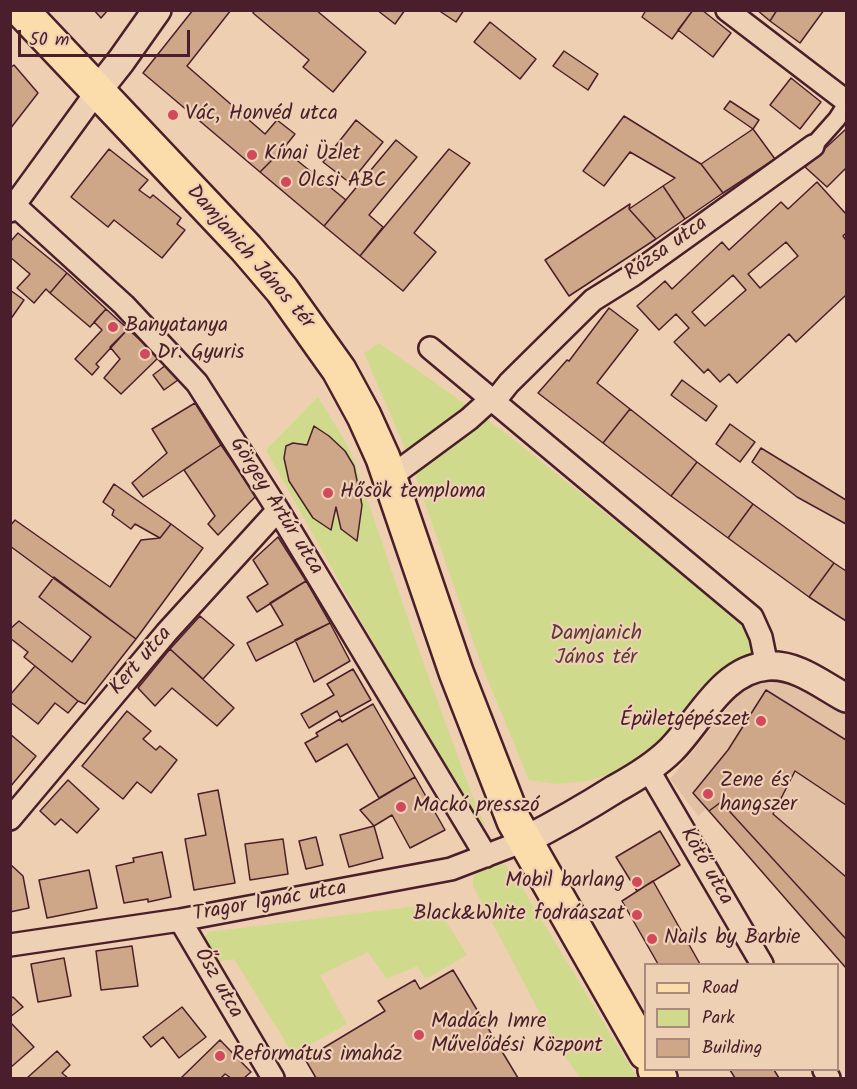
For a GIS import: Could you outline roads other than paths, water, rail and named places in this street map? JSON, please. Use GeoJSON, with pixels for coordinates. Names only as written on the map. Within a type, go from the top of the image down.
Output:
{"type":"FeatureCollection","features":[{"type":"Feature","properties":{"kind":"main road","name":"Damjanich János tér"},"geometry":{"type":"LineString","coordinates":[[21,10],[246,248],[282,290],[339,370],[383,458],[483,743],[524,841],[644,1051]]}},
{"type":"Feature","properties":{"kind":"street"},"geometry":{"type":"LineString","coordinates":[[12,206],[157,10]]}},
{"type":"Feature","properties":{"kind":"street"},"geometry":{"type":"LineString","coordinates":[[727,10],[844,112]]}},
{"type":"Feature","properties":{"kind":"street","name":"Rózsa utca"},"geometry":{"type":"LineString","coordinates":[[492,401],[592,300],[633,275],[813,146],[844,112]]}},
{"type":"Feature","properties":{"kind":"street","name":"Görgey Artúr utca"},"geometry":{"type":"LineString","coordinates":[[12,206],[124,305],[197,383],[278,510],[486,856]]}},
{"type":"Feature","properties":{"kind":"street"},"geometry":{"type":"LineString","coordinates":[[430,348],[752,617],[761,637],[767,666]]}},
{"type":"Feature","properties":{"kind":"street"},"geometry":{"type":"LineString","coordinates":[[389,478],[492,401]]}},
{"type":"Feature","properties":{"kind":"street","name":"Kert utca"},"geometry":{"type":"LineString","coordinates":[[10,819],[167,632],[278,510]]}},
{"type":"Feature","properties":{"kind":"street"},"geometry":{"type":"LineString","coordinates":[[524,841],[563,821],[648,769],[671,750],[729,682],[747,670],[767,666],[785,666],[846,698]]}},
{"type":"Feature","properties":{"kind":"street","name":"Kötő utca"},"geometry":{"type":"LineString","coordinates":[[648,769],[761,963]]}},
{"type":"Feature","properties":{"kind":"street","name":"Tragor Ignác utca"},"geometry":{"type":"LineString","coordinates":[[10,945],[180,920],[451,869],[524,841]]}},
{"type":"Feature","properties":{"kind":"street","name":"Ősz utca"},"geometry":{"type":"LineString","coordinates":[[180,920],[273,1078]]}},
{"type":"Feature","properties":{"kind":"place","name":"Vác, Honvéd utca"},"geometry":{"type":"Point","coordinates":[173,115]}},
{"type":"Feature","properties":{"kind":"place","name":"Kínai Üzlet"},"geometry":{"type":"Point","coordinates":[252,155]}},
{"type":"Feature","properties":{"kind":"place","name":"Olcsi ABC"},"geometry":{"type":"Point","coordinates":[286,182]}},
{"type":"Feature","properties":{"kind":"place","name":"Banyatanya"},"geometry":{"type":"Point","coordinates":[113,327]}},
{"type":"Feature","properties":{"kind":"place","name":"Dr. Gyuris"},"geometry":{"type":"Point","coordinates":[145,354]}},
{"type":"Feature","properties":{"kind":"place","name":"Hősök temploma"},"geometry":{"type":"Point","coordinates":[328,493]}},
{"type":"Feature","properties":{"kind":"place","name":"Épületgépészet"},"geometry":{"type":"Point","coordinates":[761,721]}},
{"type":"Feature","properties":{"kind":"place","name":"Zene és hangszer"},"geometry":{"type":"Point","coordinates":[708,794]}},
{"type":"Feature","properties":{"kind":"place","name":"Mackó presszó"},"geometry":{"type":"Point","coordinates":[401,807]}},
{"type":"Feature","properties":{"kind":"place","name":"Mobil barlang"},"geometry":{"type":"Point","coordinates":[637,882]}},
{"type":"Feature","properties":{"kind":"place","name":"Black&White fodráaszat"},"geometry":{"type":"Point","coordinates":[637,915]}},
{"type":"Feature","properties":{"kind":"place","name":"Nails by Barbie"},"geometry":{"type":"Point","coordinates":[652,939]}},
{"type":"Feature","properties":{"kind":"place","name":"Madách Imre Művelődési Központ"},"geometry":{"type":"Point","coordinates":[419,1035]}},
{"type":"Feature","properties":{"kind":"place","name":"Református imaház"},"geometry":{"type":"Point","coordinates":[220,1056]}}]}
